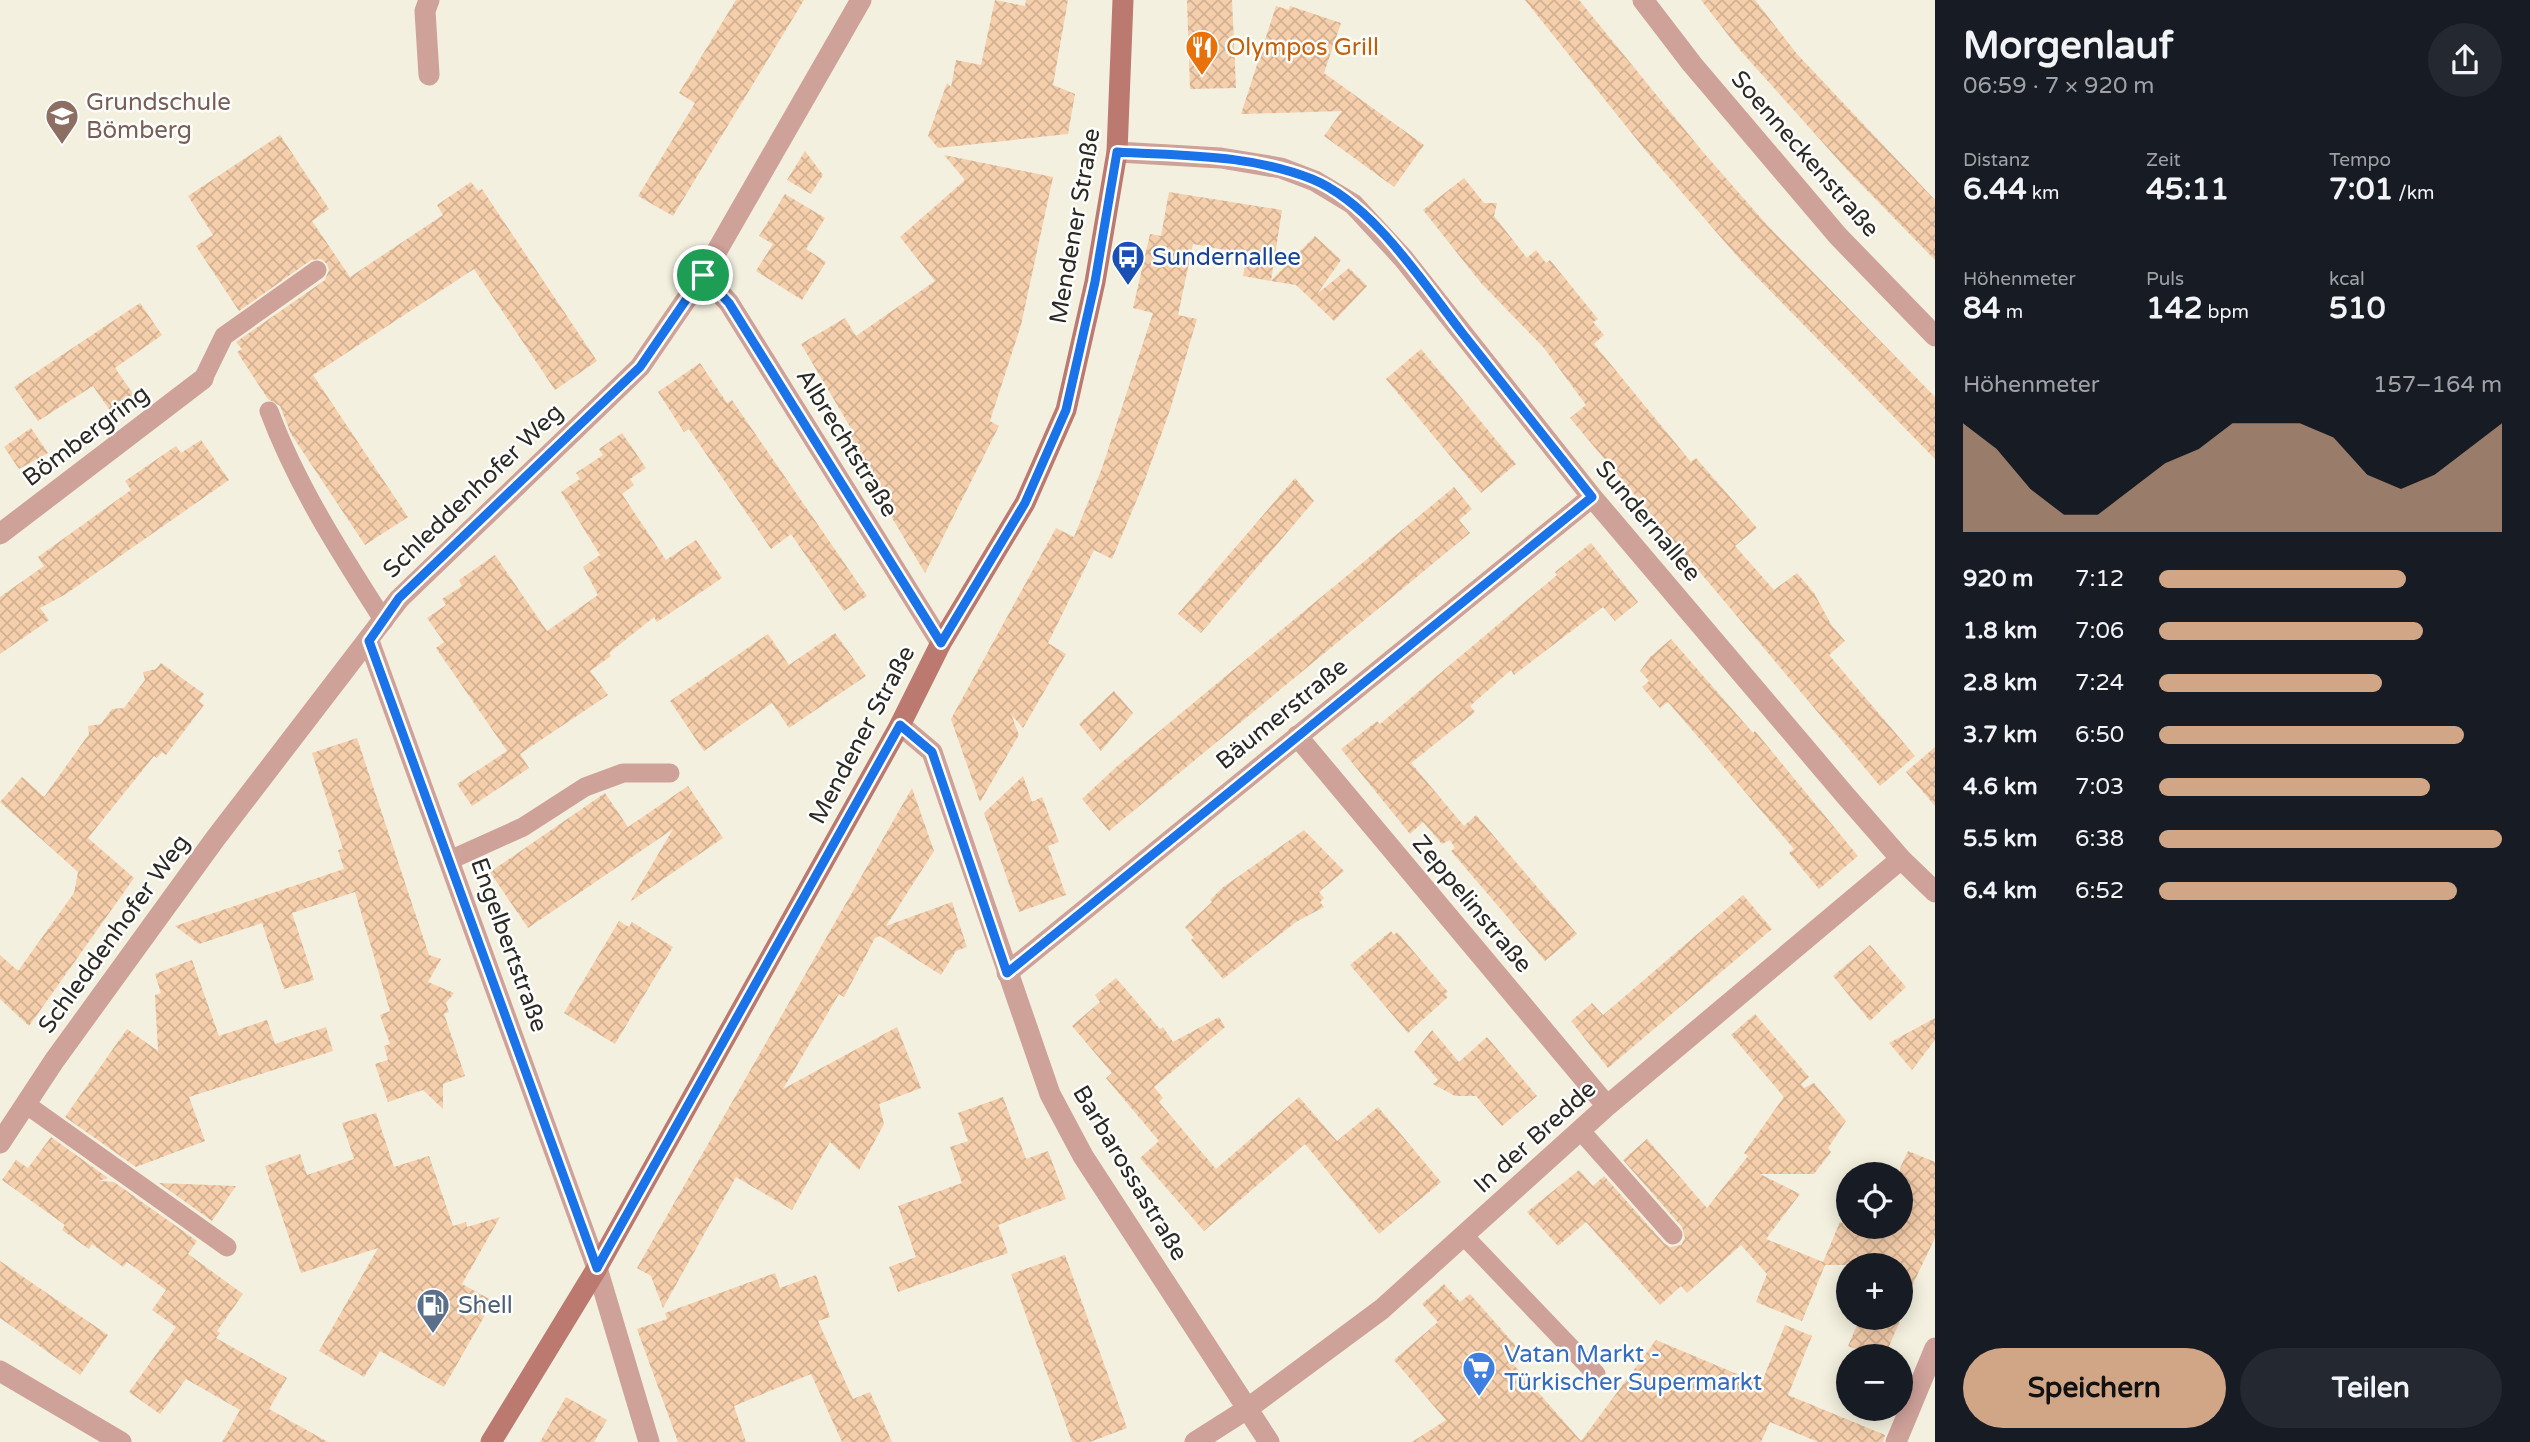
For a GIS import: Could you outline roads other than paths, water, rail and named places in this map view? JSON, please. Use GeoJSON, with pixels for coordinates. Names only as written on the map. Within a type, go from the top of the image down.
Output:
{"type":"FeatureCollection","features":[{"type":"Feature","properties":{"kind":"main road","name":"Mendener Straße"},"geometry":{"type":"LineString","coordinates":[[491,1442],[597,1268],[900,725],[941,643],[1025,503],[1066,410],[1095,282],[1117,152],[1123,0]]}},
{"type":"Feature","properties":{"kind":"street"},"geometry":{"type":"LineString","coordinates":[[429,0],[425,11],[429,75]]}},
{"type":"Feature","properties":{"kind":"street","name":"Schleddenhofer Weg"},"geometry":{"type":"LineString","coordinates":[[0,1143],[54,1061],[215,839],[369,641],[399,598],[640,367],[703,275],[861,0]]}},
{"type":"Feature","properties":{"kind":"street","name":"Soenneckenstraße"},"geometry":{"type":"LineString","coordinates":[[1643,0],[1692,64],[1838,236],[1935,336]]}},
{"type":"Feature","properties":{"kind":"street","name":"Sundernallee"},"geometry":{"type":"LineString","coordinates":[[1117,152],[1221,158],[1281,168],[1315,181],[1353,204],[1404,258],[1592,497],[1901,859],[1935,892]]}},
{"type":"Feature","properties":{"kind":"street","name":"Albrechtstraße"},"geometry":{"type":"LineString","coordinates":[[703,275],[729,303],[941,643]]}},
{"type":"Feature","properties":{"kind":"street","name":"Bömbergring"},"geometry":{"type":"LineString","coordinates":[[0,534],[203,379]]}},
{"type":"Feature","properties":{"kind":"street","name":"Bäumerstraße"},"geometry":{"type":"LineString","coordinates":[[1007,973],[1592,497]]}},
{"type":"Feature","properties":{"kind":"street","name":"Engelbertstraße"},"geometry":{"type":"LineString","coordinates":[[369,641],[597,1268],[649,1442]]}},
{"type":"Feature","properties":{"kind":"street","name":"Barbarossastraße"},"geometry":{"type":"LineString","coordinates":[[900,725],[932,752],[1050,1094],[1083,1156],[1269,1442]]}},
{"type":"Feature","properties":{"kind":"street","name":"Zeppelinstraße"},"geometry":{"type":"LineString","coordinates":[[1297,736],[1606,1107]]}},
{"type":"Feature","properties":{"kind":"street","name":"In der Bredde"},"geometry":{"type":"LineString","coordinates":[[1195,1442],[1247,1409],[1382,1309],[1606,1107],[1901,859]]}},
{"type":"Feature","properties":{"kind":"street"},"geometry":{"type":"LineString","coordinates":[[1896,1442],[1935,1348]]}},
{"type":"Feature","properties":{"kind":"street"},"geometry":{"type":"LineString","coordinates":[[0,1371],[121,1442]]}},
{"type":"Feature","properties":{"kind":"lane"},"geometry":{"type":"LineString","coordinates":[[203,379],[223,336],[317,270]]}},
{"type":"Feature","properties":{"kind":"lane"},"geometry":{"type":"LineString","coordinates":[[269,411],[285,455],[339,552],[384,621]]}},
{"type":"Feature","properties":{"kind":"lane"},"geometry":{"type":"LineString","coordinates":[[450,860],[523,827],[585,787],[623,773],[670,772]]}},
{"type":"Feature","properties":{"kind":"lane"},"geometry":{"type":"LineString","coordinates":[[27,1105],[227,1247]]}},
{"type":"Feature","properties":{"kind":"lane"},"geometry":{"type":"LineString","coordinates":[[1580,1130],[1672,1235]]}},
{"type":"Feature","properties":{"kind":"lane"},"geometry":{"type":"LineString","coordinates":[[1464,1236],[1597,1374]]}},
{"type":"Feature","properties":{"kind":"place","name":"Olympos Grill"},"geometry":{"type":"Point","coordinates":[1202,77]}},
{"type":"Feature","properties":{"kind":"place","name":"Grundschule Bömberg"},"geometry":{"type":"Point","coordinates":[62,146]}},
{"type":"Feature","properties":{"kind":"place","name":"Sundernallee"},"geometry":{"type":"Point","coordinates":[1128,287]}},
{"type":"Feature","properties":{"kind":"place","name":"Shell"},"geometry":{"type":"Point","coordinates":[433,1335]}},
{"type":"Feature","properties":{"kind":"place","name":"Vatan Markt - Türkischer Supermarkt"},"geometry":{"type":"Point","coordinates":[1479,1398]}}]}
